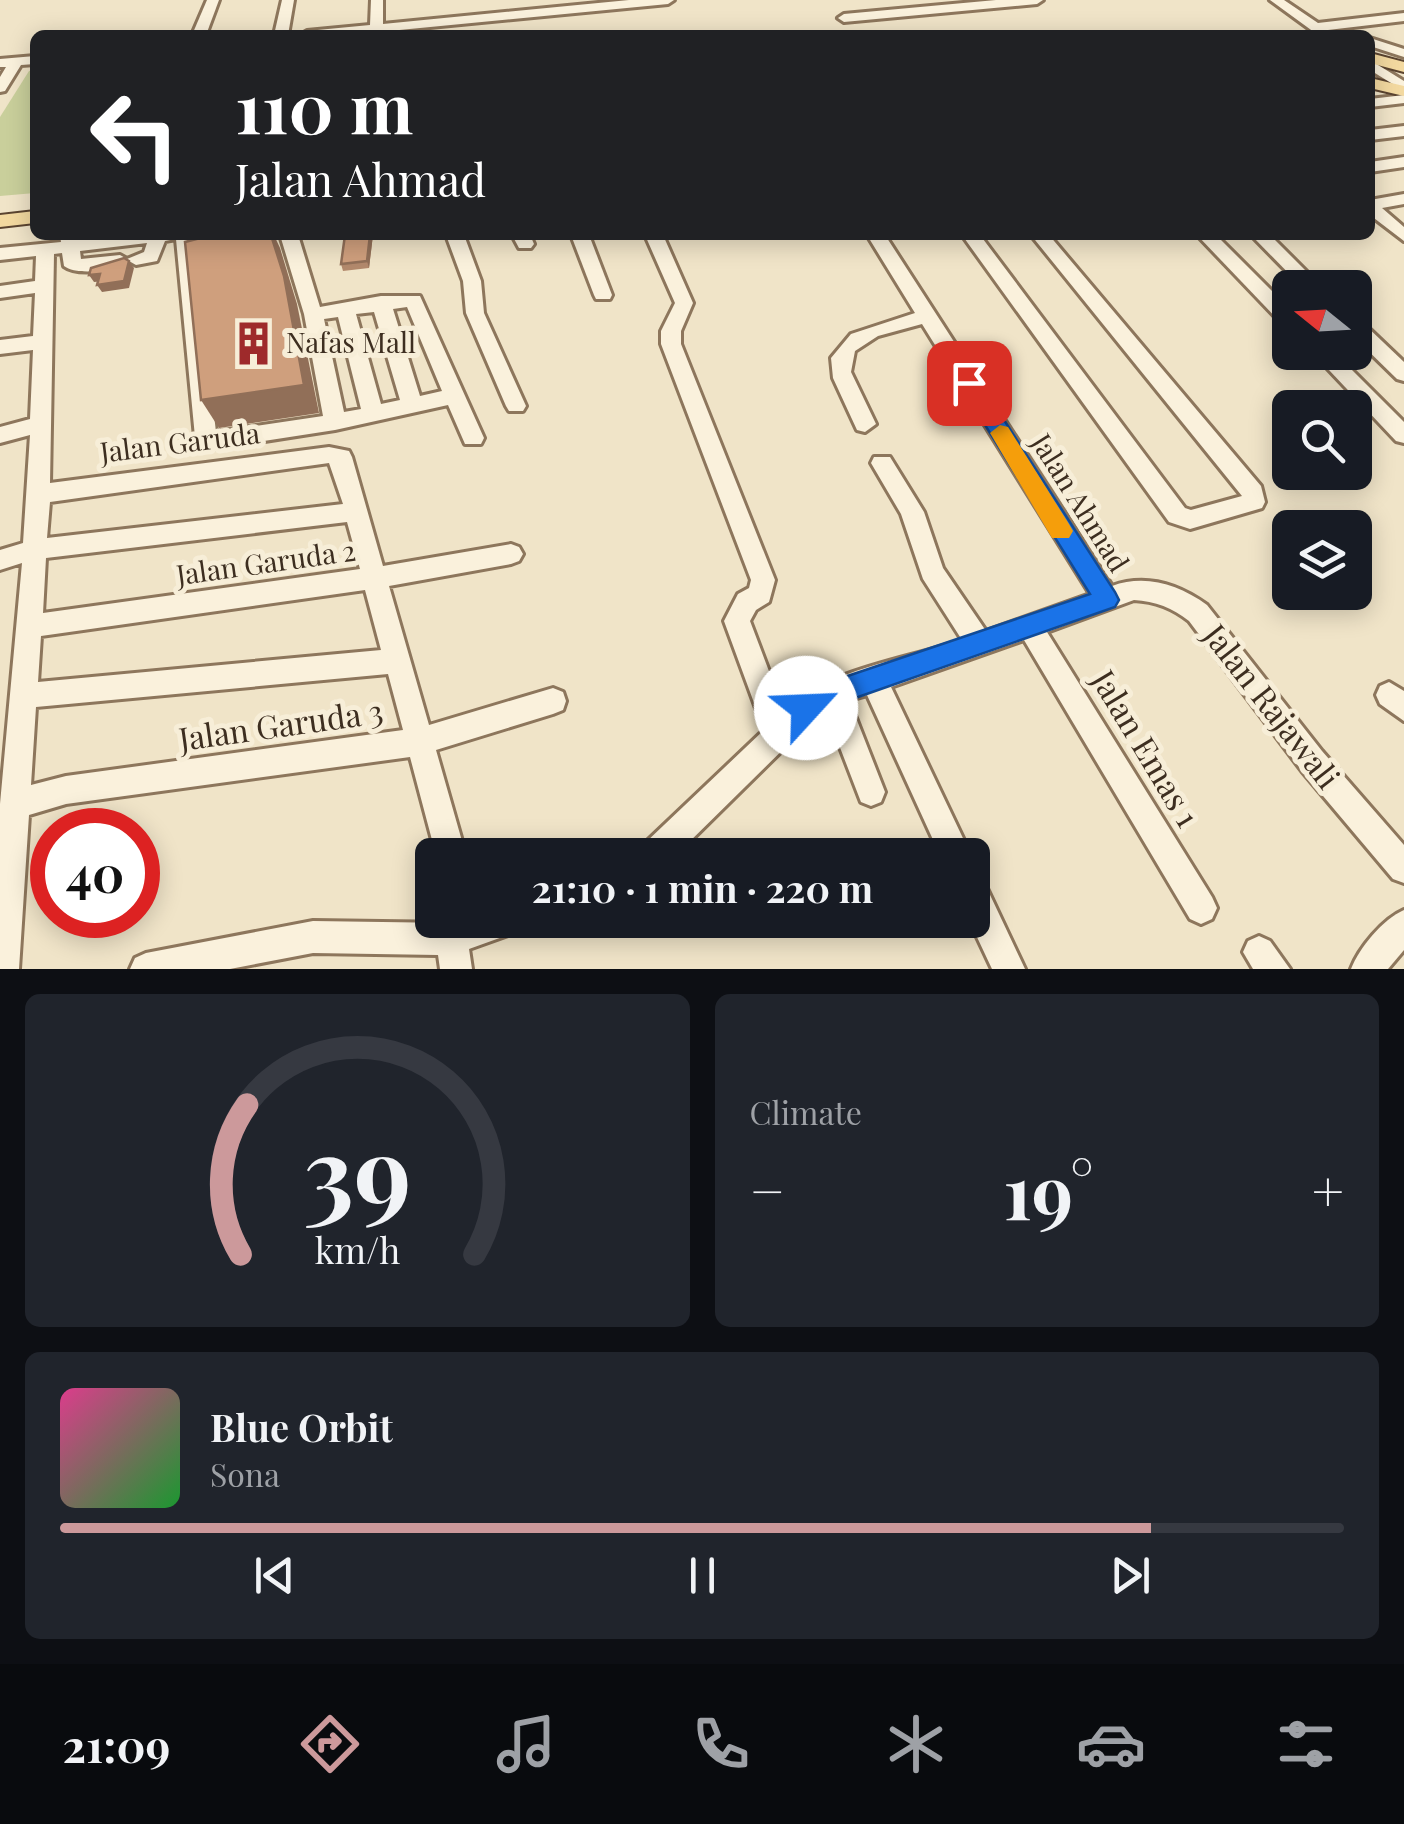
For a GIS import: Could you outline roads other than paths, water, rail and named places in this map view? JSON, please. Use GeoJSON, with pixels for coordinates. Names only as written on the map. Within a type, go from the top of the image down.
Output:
{"type":"FeatureCollection","features":[{"type":"Feature","properties":{"kind":"main road"},"geometry":{"type":"LineString","coordinates":[[0,221],[30,218]]}},
{"type":"Feature","properties":{"kind":"main road"},"geometry":{"type":"LineString","coordinates":[[0,235],[30,239]]}},
{"type":"Feature","properties":{"kind":"street"},"geometry":{"type":"LineString","coordinates":[[200,30],[213,0]]}},
{"type":"Feature","properties":{"kind":"street"},"geometry":{"type":"LineString","coordinates":[[282,30],[288,0]]}},
{"type":"Feature","properties":{"kind":"street"},"geometry":{"type":"LineString","coordinates":[[376,28],[377,0]]}},
{"type":"Feature","properties":{"kind":"street"},"geometry":{"type":"LineString","coordinates":[[356,30],[527,6],[530,0]]}},
{"type":"Feature","properties":{"kind":"street"},"geometry":{"type":"LineString","coordinates":[[492,9],[669,0]]}},
{"type":"Feature","properties":{"kind":"street"},"geometry":{"type":"LineString","coordinates":[[844,18],[1037,0]]}},
{"type":"Feature","properties":{"kind":"street"},"geometry":{"type":"LineString","coordinates":[[1276,0],[1321,30]]}},
{"type":"Feature","properties":{"kind":"street"},"geometry":{"type":"LineString","coordinates":[[1325,30],[1345,23],[1404,17]]}},
{"type":"Feature","properties":{"kind":"street"},"geometry":{"type":"LineString","coordinates":[[1345,23],[1354,30]]}},
{"type":"Feature","properties":{"kind":"street"},"geometry":{"type":"LineString","coordinates":[[1375,44],[1404,54]]}},
{"type":"Feature","properties":{"kind":"street"},"geometry":{"type":"LineString","coordinates":[[0,88],[8,63]]}},
{"type":"Feature","properties":{"kind":"street"},"geometry":{"type":"LineString","coordinates":[[1375,102],[1404,99]]}},
{"type":"Feature","properties":{"kind":"street"},"geometry":{"type":"LineString","coordinates":[[1375,134],[1404,130]]}},
{"type":"Feature","properties":{"kind":"street"},"geometry":{"type":"LineString","coordinates":[[1375,166],[1404,162]]}},
{"type":"Feature","properties":{"kind":"street"},"geometry":{"type":"LineString","coordinates":[[1375,204],[1404,199]]}},
{"type":"Feature","properties":{"kind":"street"},"geometry":{"type":"LineString","coordinates":[[1375,210],[1404,236]]}},
{"type":"Feature","properties":{"kind":"street"},"geometry":{"type":"LineString","coordinates":[[3,969],[15,804],[11,728],[24,696],[43,424],[45,286],[40,240]]}},
{"type":"Feature","properties":{"kind":"street"},"geometry":{"type":"LineString","coordinates":[[0,254],[40,240],[69,241],[74,266],[151,256],[162,240]]}},
{"type":"Feature","properties":{"kind":"street"},"geometry":{"type":"LineString","coordinates":[[185,240],[206,437],[224,442],[455,396]]}},
{"type":"Feature","properties":{"kind":"street"},"geometry":{"type":"LineString","coordinates":[[291,240],[313,314],[335,422]]}},
{"type":"Feature","properties":{"kind":"street"},"geometry":{"type":"LineString","coordinates":[[457,240],[472,281],[476,313],[516,406]]}},
{"type":"Feature","properties":{"kind":"street"},"geometry":{"type":"LineString","coordinates":[[582,240],[602,295]]}},
{"type":"Feature","properties":{"kind":"street"},"geometry":{"type":"LineString","coordinates":[[656,240],[684,303],[671,331],[671,344],[764,580],[760,594],[747,602],[738,622],[779,734]]}},
{"type":"Feature","properties":{"kind":"street","name":"Jalan Ahmad"},"geometry":{"type":"LineString","coordinates":[[879,240],[1106,600]]}},
{"type":"Feature","properties":{"kind":"street"},"geometry":{"type":"LineString","coordinates":[[975,240],[1177,515],[1190,520],[1254,502],[1253,492],[1044,240]]}},
{"type":"Feature","properties":{"kind":"street"},"geometry":{"type":"LineString","coordinates":[[1211,240],[1272,302]]}},
{"type":"Feature","properties":{"kind":"street"},"geometry":{"type":"LineString","coordinates":[[1265,240],[1296,270]]}},
{"type":"Feature","properties":{"kind":"street"},"geometry":{"type":"LineString","coordinates":[[0,292],[45,286]]}},
{"type":"Feature","properties":{"kind":"street"},"geometry":{"type":"LineString","coordinates":[[313,314],[404,298],[418,305],[473,438]]}},
{"type":"Feature","properties":{"kind":"street"},"geometry":{"type":"LineString","coordinates":[[381,302],[412,405]]}},
{"type":"Feature","properties":{"kind":"street"},"geometry":{"type":"LineString","coordinates":[[345,308],[373,414]]}},
{"type":"Feature","properties":{"kind":"street"},"geometry":{"type":"LineString","coordinates":[[865,424],[841,374],[844,350],[853,339],[928,316]]}},
{"type":"Feature","properties":{"kind":"street"},"geometry":{"type":"LineString","coordinates":[[0,347],[42,342]]}},
{"type":"Feature","properties":{"kind":"street"},"geometry":{"type":"LineString","coordinates":[[1372,343],[1404,374]]}},
{"type":"Feature","properties":{"kind":"street"},"geometry":{"type":"LineString","coordinates":[[1340,370],[1404,435]]}},
{"type":"Feature","properties":{"kind":"street"},"geometry":{"type":"LineString","coordinates":[[0,435],[43,424]]}},
{"type":"Feature","properties":{"kind":"street","name":"Jalan Garuda"},"geometry":{"type":"LineString","coordinates":[[39,494],[328,455],[341,457],[356,512]]}},
{"type":"Feature","properties":{"kind":"street"},"geometry":{"type":"LineString","coordinates":[[882,463],[912,512],[932,572],[980,645]]}},
{"type":"Feature","properties":{"kind":"street"},"geometry":{"type":"LineString","coordinates":[[0,560],[35,549],[356,512],[446,838]]}},
{"type":"Feature","properties":{"kind":"street","name":"Jalan Garuda 2"},"geometry":{"type":"LineString","coordinates":[[29,626],[376,578],[510,554]]}},
{"type":"Feature","properties":{"kind":"street","name":"Jalan Rajawali"},"geometry":{"type":"LineString","coordinates":[[672,838],[806,708],[833,693],[1134,589],[1150,590],[1185,603],[1198,614],[1312,761],[1404,868]]}},
{"type":"Feature","properties":{"kind":"street","name":"Jalan Emas 1"},"geometry":{"type":"LineString","coordinates":[[1030,627],[1201,908]]}},
{"type":"Feature","properties":{"kind":"street"},"geometry":{"type":"LineString","coordinates":[[24,696],[396,661]]}},
{"type":"Feature","properties":{"kind":"street"},"geometry":{"type":"LineString","coordinates":[[874,680],[948,838]]}},
{"type":"Feature","properties":{"kind":"street"},"geometry":{"type":"LineString","coordinates":[[833,693],[870,792]]}},
{"type":"Feature","properties":{"kind":"street","name":"Jalan Garuda 3"},"geometry":{"type":"LineString","coordinates":[[15,804],[66,790],[418,742],[552,701]]}},
{"type":"Feature","properties":{"kind":"street"},"geometry":{"type":"LineString","coordinates":[[1367,969],[1404,926]]}},
{"type":"Feature","properties":{"kind":"street"},"geometry":{"type":"LineString","coordinates":[[990,929],[1009,969]]}},
{"type":"Feature","properties":{"kind":"street"},"geometry":{"type":"LineString","coordinates":[[146,969],[313,937],[463,940]]}},
{"type":"Feature","properties":{"kind":"place","name":"Nafas Mall"},"geometry":{"type":"Point","coordinates":[253,343]}}]}
